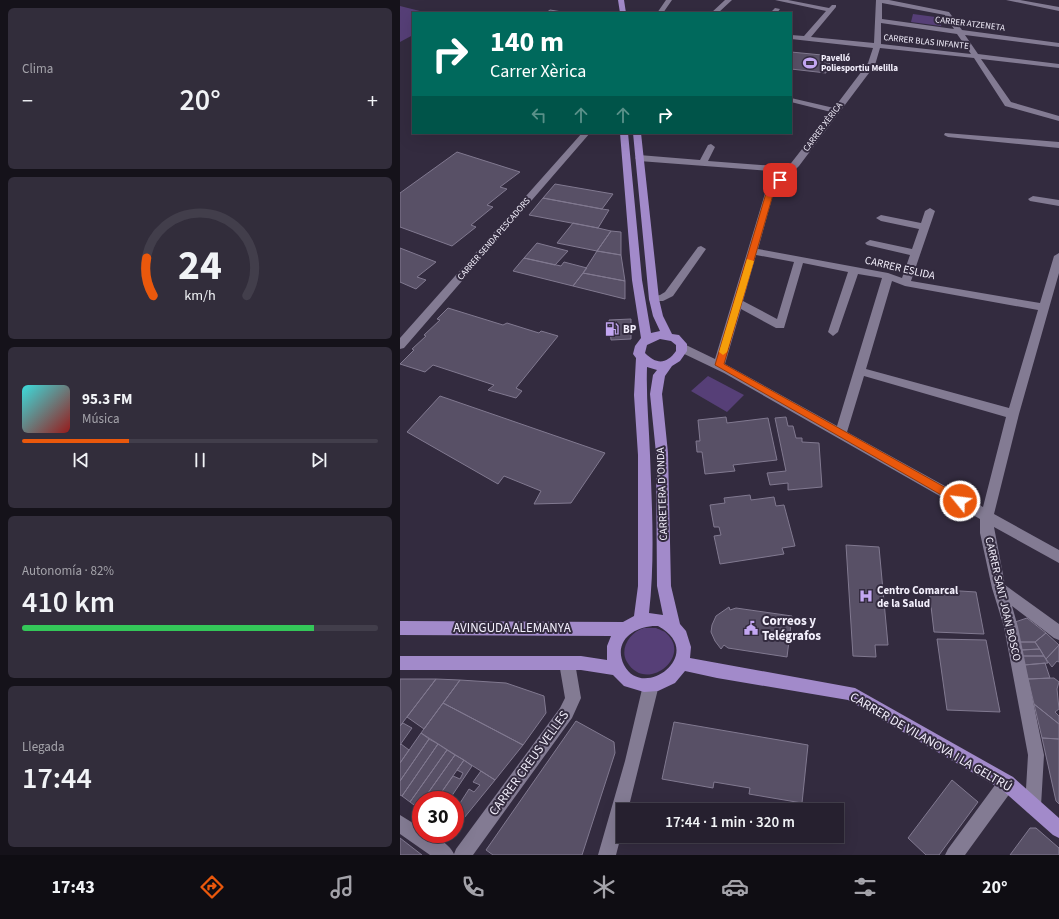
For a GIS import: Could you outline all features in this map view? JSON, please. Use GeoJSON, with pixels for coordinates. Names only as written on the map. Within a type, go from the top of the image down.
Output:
{"type":"FeatureCollection","features":[{"type":"Feature","properties":{"kind":"main road"},"geometry":{"type":"LineString","coordinates":[[621,0],[623,12]]}},
{"type":"Feature","properties":{"kind":"main road"},"geometry":{"type":"LineString","coordinates":[[624,134],[640,307],[647,339]]}},
{"type":"Feature","properties":{"kind":"main road"},"geometry":{"type":"LineString","coordinates":[[637,134],[654,299],[658,316],[667,335]]}},
{"type":"Feature","properties":{"kind":"main road"},"geometry":{"type":"LineString","coordinates":[[667,335],[678,340],[682,348],[679,357],[668,364],[654,364],[642,358],[639,349],[647,339],[653,336],[667,335]]}},
{"type":"Feature","properties":{"kind":"main road","name":"CARRETERA D'ONDA"},"geometry":{"type":"LineString","coordinates":[[641,620],[645,586],[644,455],[640,395],[642,358]]}},
{"type":"Feature","properties":{"kind":"main road","name":"CARRETERA D'ONDA"},"geometry":{"type":"LineString","coordinates":[[668,364],[659,375],[656,394],[662,453],[664,586],[673,626]]}},
{"type":"Feature","properties":{"kind":"main road"},"geometry":{"type":"LineString","coordinates":[[641,620],[658,620],[673,626],[681,639],[684,651],[682,663],[675,673],[664,682],[651,685],[637,684],[625,678],[617,668],[613,655],[616,641],[625,629],[641,620]]}},
{"type":"Feature","properties":{"kind":"main road","name":"AVINGUDA ALEMANYA"},"geometry":{"type":"LineString","coordinates":[[400,628],[625,629]]}},
{"type":"Feature","properties":{"kind":"main road"},"geometry":{"type":"LineString","coordinates":[[400,663],[567,663],[617,668]]}},
{"type":"Feature","properties":{"kind":"main road","name":"CARRER DE VILANOVA I LA GELTRÚ"},"geometry":{"type":"LineString","coordinates":[[682,663],[717,671],[850,693],[1007,783],[1059,829]]}},
{"type":"Feature","properties":{"kind":"street"},"geometry":{"type":"LineString","coordinates":[[661,12],[669,0]]}},
{"type":"Feature","properties":{"kind":"street"},"geometry":{"type":"LineString","coordinates":[[715,12],[729,0]]}},
{"type":"Feature","properties":{"kind":"street"},"geometry":{"type":"LineString","coordinates":[[778,0],[832,8],[806,38]]}},
{"type":"Feature","properties":{"kind":"street"},"geometry":{"type":"LineString","coordinates":[[879,0],[947,13],[974,56],[1008,104],[1059,119]]}},
{"type":"Feature","properties":{"kind":"street","name":"CARRER XÈRICA"},"geometry":{"type":"LineString","coordinates":[[719,365],[770,190],[790,170],[872,63],[877,46],[879,0]]}},
{"type":"Feature","properties":{"kind":"street"},"geometry":{"type":"LineString","coordinates":[[1009,0],[1059,9]]}},
{"type":"Feature","properties":{"kind":"street","name":"CARRER ATZENETA"},"geometry":{"type":"LineString","coordinates":[[878,21],[1059,45]]}},
{"type":"Feature","properties":{"kind":"street","name":"CARRER BLAS INFANTE"},"geometry":{"type":"LineString","coordinates":[[792,37],[1059,66]]}},
{"type":"Feature","properties":{"kind":"street"},"geometry":{"type":"LineString","coordinates":[[792,100],[836,111]]}},
{"type":"Feature","properties":{"kind":"street","name":"CARRER SENDA PESCADORS"},"geometry":{"type":"LineString","coordinates":[[400,345],[585,134]]}},
{"type":"Feature","properties":{"kind":"street"},"geometry":{"type":"LineString","coordinates":[[948,135],[1059,145]]}},
{"type":"Feature","properties":{"kind":"street"},"geometry":{"type":"LineString","coordinates":[[703,163],[711,147]]}},
{"type":"Feature","properties":{"kind":"street"},"geometry":{"type":"LineString","coordinates":[[639,158],[790,170]]}},
{"type":"Feature","properties":{"kind":"street"},"geometry":{"type":"LineString","coordinates":[[1032,199],[1059,203]]}},
{"type":"Feature","properties":{"kind":"street"},"geometry":{"type":"LineString","coordinates":[[906,284],[930,211]]}},
{"type":"Feature","properties":{"kind":"street"},"geometry":{"type":"LineString","coordinates":[[880,218],[925,227]]}},
{"type":"Feature","properties":{"kind":"street"},"geometry":{"type":"LineString","coordinates":[[870,243],[916,253]]}},
{"type":"Feature","properties":{"kind":"street"},"geometry":{"type":"LineString","coordinates":[[654,299],[663,298],[669,294],[701,249]]}},
{"type":"Feature","properties":{"kind":"street","name":"CARRER ESLIDA"},"geometry":{"type":"LineString","coordinates":[[753,251],[888,276],[906,284],[1043,307]]}},
{"type":"Feature","properties":{"kind":"street","name":"CARRER SANT JOAN BOSCO"},"geometry":{"type":"LineString","coordinates":[[1033,806],[1036,755],[1011,626],[999,588],[987,533],[987,516],[1013,414],[1059,256]]}},
{"type":"Feature","properties":{"kind":"street"},"geometry":{"type":"LineString","coordinates":[[738,303],[780,325],[799,260]]}},
{"type":"Feature","properties":{"kind":"street"},"geometry":{"type":"LineString","coordinates":[[833,332],[854,270]]}},
{"type":"Feature","properties":{"kind":"street"},"geometry":{"type":"LineString","coordinates":[[841,433],[888,276]]}},
{"type":"Feature","properties":{"kind":"street"},"geometry":{"type":"LineString","coordinates":[[682,348],[719,365],[1059,557]]}},
{"type":"Feature","properties":{"kind":"street"},"geometry":{"type":"LineString","coordinates":[[860,371],[1013,414]]}},
{"type":"Feature","properties":{"kind":"street"},"geometry":{"type":"LineString","coordinates":[[999,588],[1059,633]]}},
{"type":"Feature","properties":{"kind":"street","name":"CARRER CREUS VELLES"},"geometry":{"type":"LineString","coordinates":[[462,855],[566,713],[573,698],[567,663]]}},
{"type":"Feature","properties":{"kind":"street"},"geometry":{"type":"LineString","coordinates":[[607,855],[633,761],[651,685]]}},
{"type":"Feature","properties":{"kind":"street"},"geometry":{"type":"LineString","coordinates":[[954,855],[1007,783]]}},
{"type":"Feature","properties":{"kind":"street"},"geometry":{"type":"LineString","coordinates":[[400,824],[444,855]]}},
{"type":"Feature","properties":{"kind":"shaded area"},"geometry":{"type":"Polygon","coordinates":[[[400,6],[424,12],[412,12],[412,36],[400,42],[400,6]]]}},
{"type":"Feature","properties":{"kind":"shaded area"},"geometry":{"type":"Polygon","coordinates":[[[913,14],[943,18],[941,26],[911,22],[913,14]]]}},
{"type":"Feature","properties":{"kind":"shaded area"},"geometry":{"type":"Polygon","coordinates":[[[708,376],[744,395],[727,412],[691,391],[708,376]]]}},
{"type":"Feature","properties":{"kind":"shaded area"},"geometry":{"type":"Polygon","coordinates":[[[644,628],[656,628],[666,633],[673,643],[674,653],[664,669],[655,673],[645,674],[635,671],[627,662],[625,657],[624,652],[627,642],[634,633],[639,630],[644,628]]]}},
{"type":"Feature","properties":{"kind":"building"},"geometry":{"type":"Polygon","coordinates":[[[550,10],[562,12],[547,12],[550,10]]]}},
{"type":"Feature","properties":{"kind":"building","name":"Pavelló Poliesportiu Melilla"},"geometry":{"type":"Polygon","coordinates":[[[792,52],[832,56],[826,73],[792,69],[792,52]]]}},
{"type":"Feature","properties":{"kind":"building"},"geometry":{"type":"Polygon","coordinates":[[[457,152],[520,172],[500,187],[507,189],[487,205],[493,207],[471,225],[476,227],[452,246],[400,227],[400,193],[457,152]]]}},
{"type":"Feature","properties":{"kind":"building"},"geometry":{"type":"Polygon","coordinates":[[[555,184],[613,194],[602,209],[543,198],[555,184]]]}},
{"type":"Feature","properties":{"kind":"building"},"geometry":{"type":"Polygon","coordinates":[[[543,198],[609,210],[598,228],[529,215],[543,198]]]}},
{"type":"Feature","properties":{"kind":"building"},"geometry":{"type":"Polygon","coordinates":[[[573,223],[611,231],[597,251],[557,243],[573,223]]]}},
{"type":"Feature","properties":{"kind":"building"},"geometry":{"type":"Polygon","coordinates":[[[611,231],[621,232],[621,255],[597,251],[611,231]]]}},
{"type":"Feature","properties":{"kind":"building"},"geometry":{"type":"Polygon","coordinates":[[[537,243],[568,251],[555,265],[524,258],[537,243]]]}},
{"type":"Feature","properties":{"kind":"building"},"geometry":{"type":"Polygon","coordinates":[[[400,248],[436,262],[417,277],[426,280],[416,289],[400,282],[400,248]]]}},
{"type":"Feature","properties":{"kind":"building"},"geometry":{"type":"Polygon","coordinates":[[[597,251],[621,255],[625,281],[583,273],[597,251]]]}},
{"type":"Feature","properties":{"kind":"building"},"geometry":{"type":"Polygon","coordinates":[[[524,258],[561,266],[564,262],[587,268],[573,286],[513,271],[524,258]]]}},
{"type":"Feature","properties":{"kind":"building"},"geometry":{"type":"Polygon","coordinates":[[[583,273],[625,281],[625,299],[573,286],[583,273]]]}},
{"type":"Feature","properties":{"kind":"building"},"geometry":{"type":"Polygon","coordinates":[[[448,308],[503,325],[507,323],[539,333],[541,331],[558,336],[516,388],[522,391],[516,398],[488,390],[494,385],[433,365],[425,372],[400,364],[414,350],[412,349],[426,336],[424,335],[440,320],[437,319],[448,308]]]}},
{"type":"Feature","properties":{"kind":"building"},"geometry":{"type":"Polygon","coordinates":[[[631,319],[631,339],[611,340],[609,320],[631,319]]]}},
{"type":"Feature","properties":{"kind":"building"},"geometry":{"type":"Polygon","coordinates":[[[440,396],[605,453],[571,503],[534,504],[541,491],[504,476],[498,484],[407,432],[440,396]]]}},
{"type":"Feature","properties":{"kind":"building"},"geometry":{"type":"Polygon","coordinates":[[[726,417],[727,423],[768,418],[777,460],[733,465],[735,471],[705,474],[702,452],[697,452],[696,441],[700,441],[698,420],[726,417]]]}},
{"type":"Feature","properties":{"kind":"building"},"geometry":{"type":"Polygon","coordinates":[[[786,417],[788,426],[793,426],[796,438],[802,438],[802,442],[819,443],[822,487],[788,490],[788,483],[770,485],[767,473],[786,471],[775,418],[786,417]]]}},
{"type":"Feature","properties":{"kind":"building"},"geometry":{"type":"Polygon","coordinates":[[[750,495],[751,500],[774,497],[776,506],[784,505],[795,546],[782,548],[784,554],[720,564],[714,536],[721,535],[719,527],[714,527],[710,505],[725,503],[724,498],[750,495]]]}},
{"type":"Feature","properties":{"kind":"building","name":"Centro Comarcal de la Salud"},"geometry":{"type":"Polygon","coordinates":[[[846,545],[879,547],[888,645],[875,645],[876,657],[853,656],[846,545]]]}},
{"type":"Feature","properties":{"kind":"building"},"geometry":{"type":"Polygon","coordinates":[[[929,589],[976,592],[984,634],[934,632],[929,589]]]}},
{"type":"Feature","properties":{"kind":"building","name":"Correos y Telégrafos"},"geometry":{"type":"Polygon","coordinates":[[[729,607],[730,610],[736,608],[792,616],[787,657],[728,648],[724,645],[721,649],[711,632],[712,625],[716,616],[729,607]]]}},
{"type":"Feature","properties":{"kind":"building"},"geometry":{"type":"Polygon","coordinates":[[[1027,618],[1046,633],[1035,642],[1020,642],[1015,622],[1027,618]]]}},
{"type":"Feature","properties":{"kind":"building"},"geometry":{"type":"Polygon","coordinates":[[[1046,633],[1059,645],[1046,659],[1035,642],[1046,633]]]}},
{"type":"Feature","properties":{"kind":"building"},"geometry":{"type":"Polygon","coordinates":[[[937,639],[986,640],[1000,712],[947,710],[937,639]]]}},
{"type":"Feature","properties":{"kind":"building"},"geometry":{"type":"Polygon","coordinates":[[[1020,642],[1035,642],[1040,649],[1021,650],[1020,642]]]}},
{"type":"Feature","properties":{"kind":"building"},"geometry":{"type":"Polygon","coordinates":[[[1059,645],[1059,662],[1057,661],[1052,667],[1046,659],[1059,645]]]}},
{"type":"Feature","properties":{"kind":"building"},"geometry":{"type":"Polygon","coordinates":[[[1040,649],[1044,656],[1023,656],[1021,650],[1040,649]]]}},
{"type":"Feature","properties":{"kind":"building"},"geometry":{"type":"Polygon","coordinates":[[[1023,656],[1044,656],[1048,663],[1024,665],[1023,656]]]}},
{"type":"Feature","properties":{"kind":"building"},"geometry":{"type":"Polygon","coordinates":[[[1045,663],[1050,678],[1028,679],[1024,665],[1045,663]]]}},
{"type":"Feature","properties":{"kind":"building"},"geometry":{"type":"Polygon","coordinates":[[[1054,678],[1059,682],[1057,689],[1059,709],[1055,712],[1059,716],[1059,724],[1034,704],[1028,679],[1054,678]]]}},
{"type":"Feature","properties":{"kind":"building"},"geometry":{"type":"Polygon","coordinates":[[[400,679],[436,679],[400,726],[400,679]]]}},
{"type":"Feature","properties":{"kind":"building"},"geometry":{"type":"Polygon","coordinates":[[[436,679],[460,680],[424,729],[407,717],[436,679]]]}},
{"type":"Feature","properties":{"kind":"building"},"geometry":{"type":"Polygon","coordinates":[[[460,680],[506,683],[544,696],[546,713],[523,745],[443,703],[460,680]]]}},
{"type":"Feature","properties":{"kind":"building"},"geometry":{"type":"Polygon","coordinates":[[[443,703],[523,745],[495,780],[421,733],[443,703]]]}},
{"type":"Feature","properties":{"kind":"building"},"geometry":{"type":"Polygon","coordinates":[[[1034,704],[1059,724],[1059,739],[1042,738],[1034,704]]]}},
{"type":"Feature","properties":{"kind":"building"},"geometry":{"type":"Polygon","coordinates":[[[576,721],[614,742],[615,753],[582,855],[493,855],[486,850],[576,721]]]}},
{"type":"Feature","properties":{"kind":"building"},"geometry":{"type":"Polygon","coordinates":[[[674,722],[808,745],[802,803],[749,794],[750,788],[714,782],[713,788],[662,779],[674,722]]]}},
{"type":"Feature","properties":{"kind":"building"},"geometry":{"type":"Polygon","coordinates":[[[403,723],[412,728],[400,745],[400,726],[403,723]]]}},
{"type":"Feature","properties":{"kind":"building"},"geometry":{"type":"Polygon","coordinates":[[[421,733],[429,739],[400,781],[400,763],[421,733]]]}},
{"type":"Feature","properties":{"kind":"building"},"geometry":{"type":"Polygon","coordinates":[[[1042,738],[1059,739],[1059,804],[1056,801],[1042,738]]]}},
{"type":"Feature","properties":{"kind":"building"},"geometry":{"type":"Polygon","coordinates":[[[429,739],[438,744],[402,796],[400,795],[400,781],[429,739]]]}},
{"type":"Feature","properties":{"kind":"building"},"geometry":{"type":"Polygon","coordinates":[[[401,744],[409,750],[400,763],[400,745],[401,744]]]}},
{"type":"Feature","properties":{"kind":"building"},"geometry":{"type":"Polygon","coordinates":[[[438,744],[447,750],[418,791],[412,791],[412,799],[410,802],[402,796],[438,744]]]}},
{"type":"Feature","properties":{"kind":"building"},"geometry":{"type":"Polygon","coordinates":[[[447,750],[455,755],[429,791],[418,791],[447,750]]]}},
{"type":"Feature","properties":{"kind":"building"},"geometry":{"type":"Polygon","coordinates":[[[455,755],[464,760],[442,791],[429,791],[455,755]]]}},
{"type":"Feature","properties":{"kind":"building"},"geometry":{"type":"Polygon","coordinates":[[[464,760],[472,766],[455,791],[442,791],[453,776],[460,779],[463,773],[457,770],[464,760]]]}},
{"type":"Feature","properties":{"kind":"building"},"geometry":{"type":"Polygon","coordinates":[[[481,771],[495,780],[464,818],[464,797],[469,789],[474,792],[480,785],[473,782],[481,771]]]}},
{"type":"Feature","properties":{"kind":"building"},"geometry":{"type":"Polygon","coordinates":[[[952,780],[978,802],[939,855],[926,855],[908,838],[952,780]]]}},
{"type":"Feature","properties":{"kind":"building"},"geometry":{"type":"Polygon","coordinates":[[[1030,828],[1036,828],[1059,848],[1059,855],[1010,855],[1030,828]]]}},
{"type":"Feature","properties":{"kind":"building"},"geometry":{"type":"Polygon","coordinates":[[[400,838],[422,855],[400,855],[400,838]]]}},
{"type":"Feature","properties":{"kind":"slow traffic"},"geometry":{"type":"LineString","coordinates":[[723,352],[750,261]]}},
{"type":"Feature","properties":{"kind":"place","name":"Pavelló Poliesportiu Melilla"},"geometry":{"type":"Point","coordinates":[810,63]}},
{"type":"Feature","properties":{"kind":"place","name":"BP"},"geometry":{"type":"Point","coordinates":[612,329]}},
{"type":"Feature","properties":{"kind":"place","name":"Centro Comarcal de la Salud"},"geometry":{"type":"Point","coordinates":[866,596]}},
{"type":"Feature","properties":{"kind":"place","name":"Correos y Telégrafos"},"geometry":{"type":"Point","coordinates":[751,628]}},
{"type":"Feature","properties":{"kind":"route"},"geometry":{"type":"LineString","coordinates":[[780,180],[770,190],[719,365],[960,501]]}}]}
